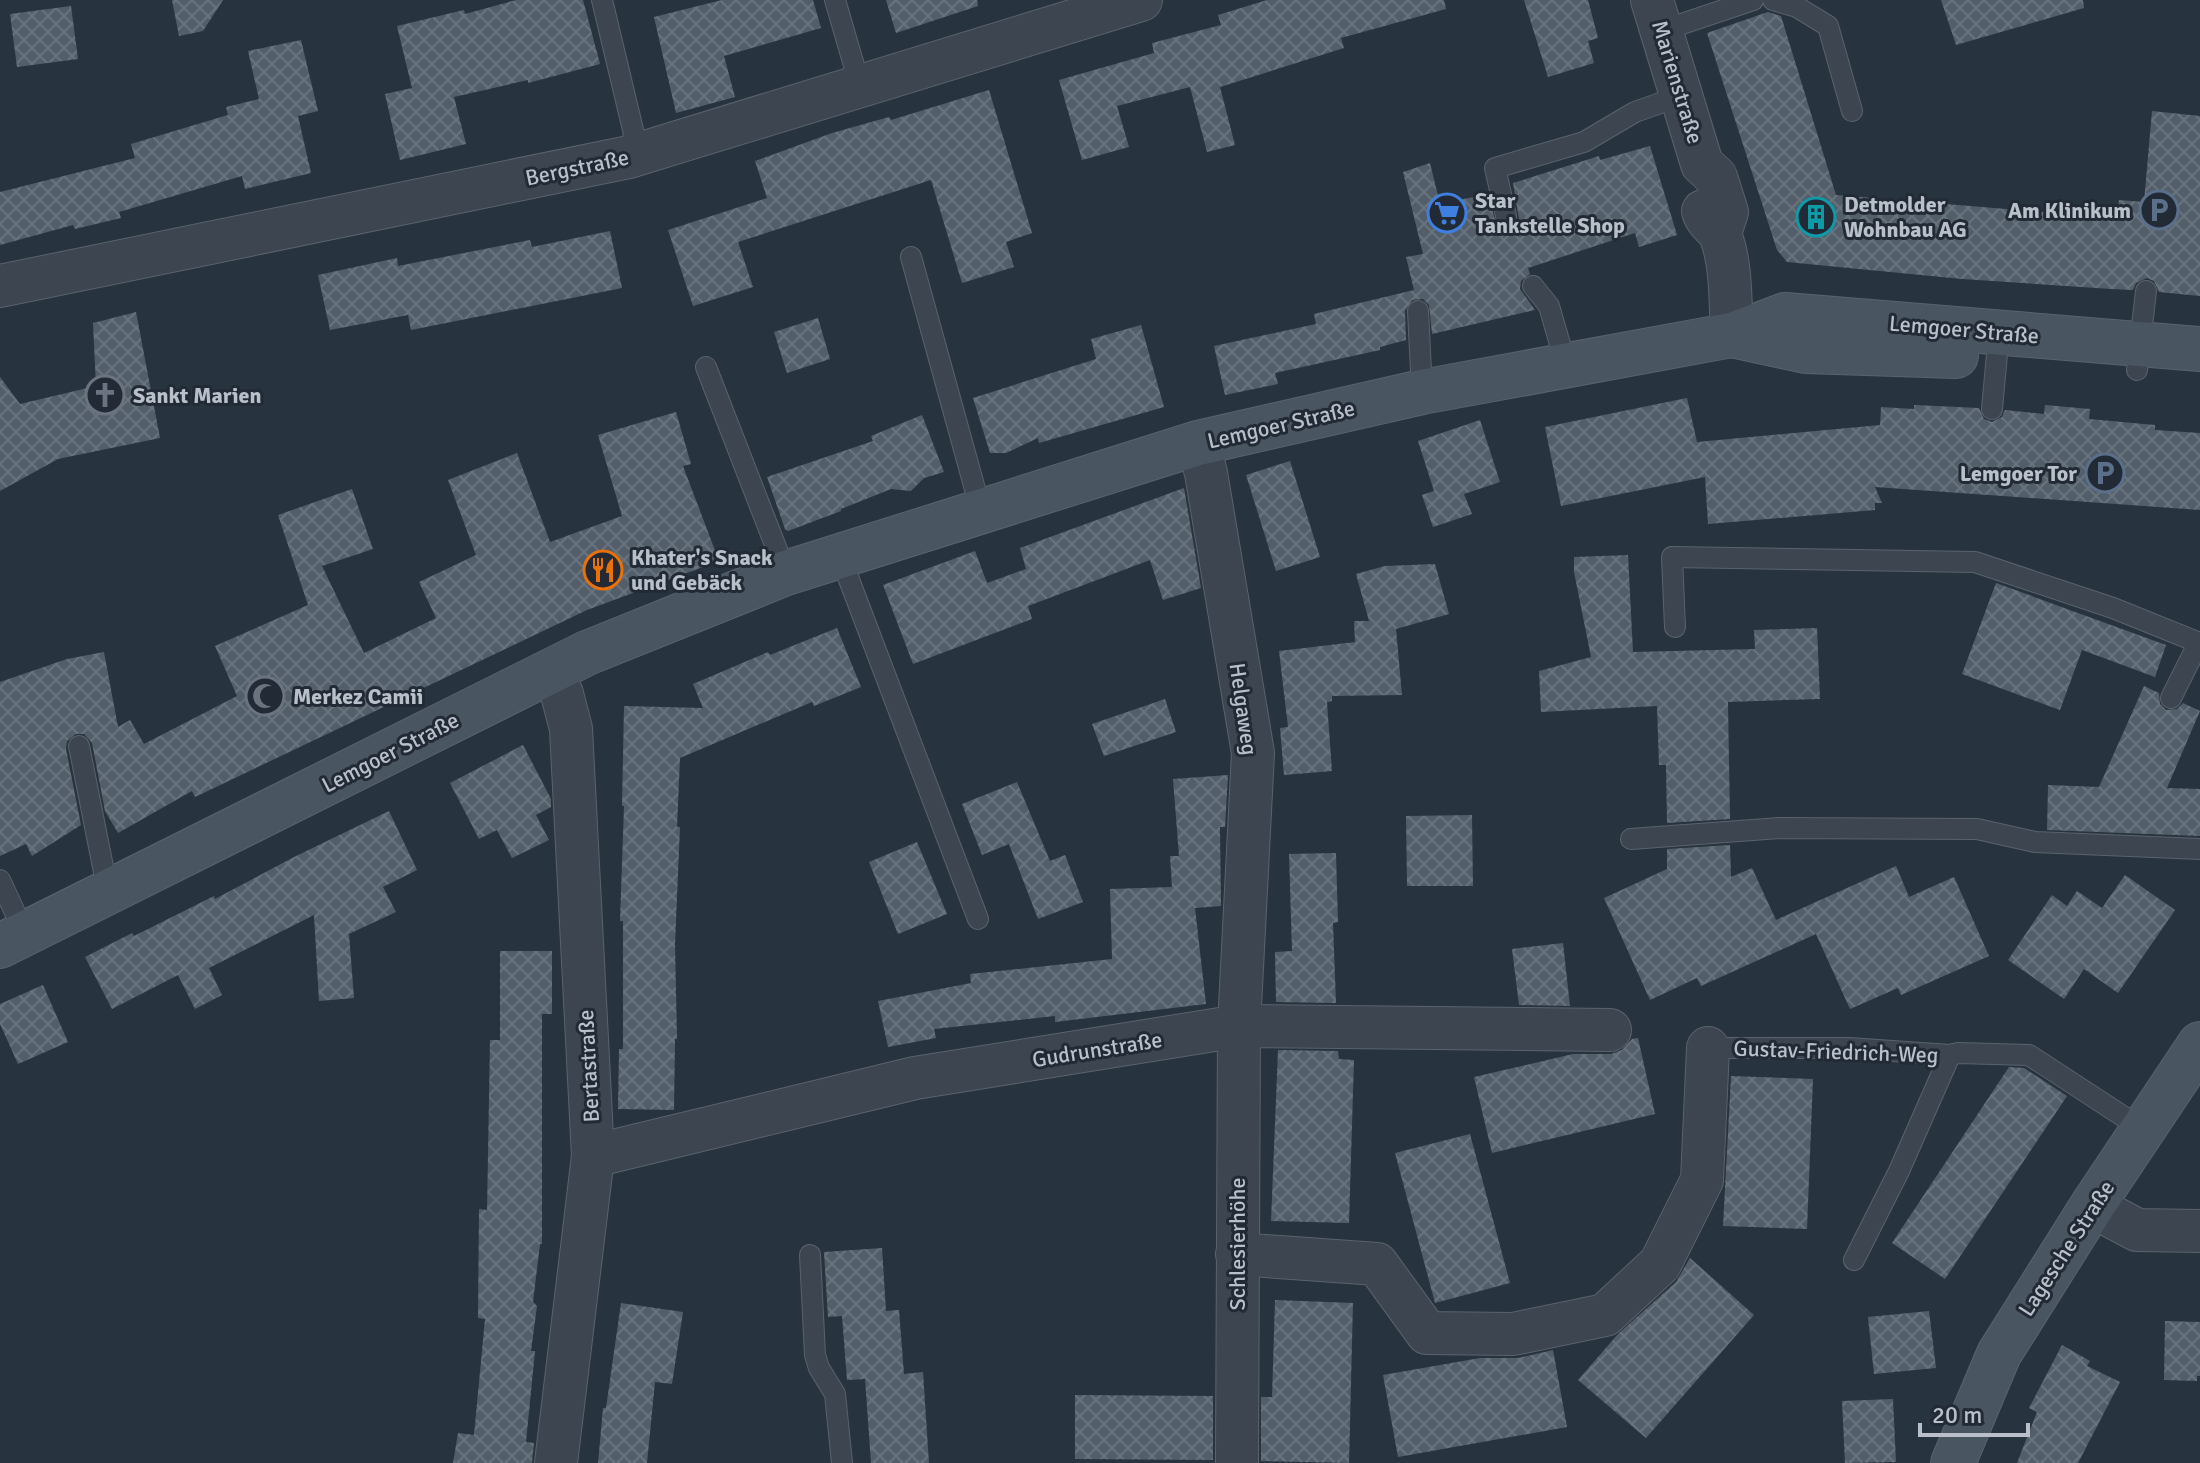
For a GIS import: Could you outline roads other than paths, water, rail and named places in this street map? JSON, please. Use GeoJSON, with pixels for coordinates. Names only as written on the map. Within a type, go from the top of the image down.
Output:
{"type":"FeatureCollection","features":[{"type":"Feature","properties":{"kind":"main road","name":"Lemgoer Straße"},"geometry":{"type":"LineString","coordinates":[[13,940],[587,653],[786,573],[1198,443],[1422,392],[1732,335],[1806,351],[1998,345],[2140,357],[2200,349]]}},
{"type":"Feature","properties":{"kind":"main road","name":"Lemgoer Straße"},"geometry":{"type":"LineString","coordinates":[[2140,357],[2200,378]]}},
{"type":"Feature","properties":{"kind":"main road","name":"Lagesche Straße"},"geometry":{"type":"LineString","coordinates":[[1953,1463],[1999,1354],[2092,1206],[2200,1044]]}},
{"type":"Feature","properties":{"kind":"street","name":"Bergstraße"},"geometry":{"type":"LineString","coordinates":[[0,286],[629,157],[1141,0]]}},
{"type":"Feature","properties":{"kind":"street","name":"Marienstraße"},"geometry":{"type":"LineString","coordinates":[[1658,15],[1702,164],[1716,177],[1727,212],[1720,233],[1725,250],[1732,335]]}},
{"type":"Feature","properties":{"kind":"street","name":"Helgaweg"},"geometry":{"type":"LineString","coordinates":[[1198,443],[1206,473],[1253,753],[1239,1026]]}},
{"type":"Feature","properties":{"kind":"street","name":"Bertastraße"},"geometry":{"type":"LineString","coordinates":[[552,671],[571,729],[593,1156],[556,1463]]}},
{"type":"Feature","properties":{"kind":"street","name":"Gudrunstraße"},"geometry":{"type":"LineString","coordinates":[[593,1156],[915,1078],[1239,1026],[1610,1030]]}},
{"type":"Feature","properties":{"kind":"street","name":"Schlesierhöhe"},"geometry":{"type":"LineString","coordinates":[[1237,1463],[1239,1026]]}},
{"type":"Feature","properties":{"kind":"street","name":"Gustav-Friedrich-Weg"},"geometry":{"type":"LineString","coordinates":[[1237,1254],[1377,1264],[1427,1333],[1513,1334],[1605,1315],[1660,1264],[1702,1180],[1708,1048]]}},
{"type":"Feature","properties":{"kind":"street"},"geometry":{"type":"LineString","coordinates":[[2092,1206],[2137,1230],[2200,1231]]}},
{"type":"Feature","properties":{"kind":"lane"},"geometry":{"type":"LineString","coordinates":[[602,0],[634,134],[629,157]]}},
{"type":"Feature","properties":{"kind":"lane"},"geometry":{"type":"LineString","coordinates":[[835,0],[860,86]]}},
{"type":"Feature","properties":{"kind":"lane"},"geometry":{"type":"LineString","coordinates":[[1658,15],[1753,0]]}},
{"type":"Feature","properties":{"kind":"lane"},"geometry":{"type":"LineString","coordinates":[[1773,0],[1797,7],[1828,26],[1852,111]]}},
{"type":"Feature","properties":{"kind":"lane"},"geometry":{"type":"LineString","coordinates":[[1506,216],[1495,168],[1584,142],[1635,112],[1683,95]]}},
{"type":"Feature","properties":{"kind":"lane"},"geometry":{"type":"LineString","coordinates":[[911,257],[981,511]]}},
{"type":"Feature","properties":{"kind":"lane"},"geometry":{"type":"LineString","coordinates":[[1533,286],[1549,306],[1566,365]]}},
{"type":"Feature","properties":{"kind":"lane"},"geometry":{"type":"LineString","coordinates":[[2140,357],[2146,291]]}},
{"type":"Feature","properties":{"kind":"lane"},"geometry":{"type":"LineString","coordinates":[[1418,311],[1422,392]]}},
{"type":"Feature","properties":{"kind":"lane"},"geometry":{"type":"LineString","coordinates":[[1992,409],[1998,345]]}},
{"type":"Feature","properties":{"kind":"lane"},"geometry":{"type":"LineString","coordinates":[[706,367],[786,573]]}},
{"type":"Feature","properties":{"kind":"lane"},"geometry":{"type":"LineString","coordinates":[[840,556],[978,919]]}},
{"type":"Feature","properties":{"kind":"lane"},"geometry":{"type":"LineString","coordinates":[[1675,627],[1672,557],[1975,562],[2113,608],[2200,643],[2171,698]]}},
{"type":"Feature","properties":{"kind":"lane"},"geometry":{"type":"LineString","coordinates":[[79,746],[108,892]]}},
{"type":"Feature","properties":{"kind":"lane"},"geometry":{"type":"LineString","coordinates":[[1631,839],[1780,828],[1977,829],[2035,842],[2200,849]]}},
{"type":"Feature","properties":{"kind":"lane"},"geometry":{"type":"LineString","coordinates":[[0,880],[13,940]]}},
{"type":"Feature","properties":{"kind":"lane","name":"Gustav-Friedrich-Weg"},"geometry":{"type":"LineString","coordinates":[[1708,1048],[1849,1048],[1950,1055],[2029,1055],[2144,1130]]}},
{"type":"Feature","properties":{"kind":"lane"},"geometry":{"type":"LineString","coordinates":[[1854,1260],[1899,1171],[1950,1055]]}},
{"type":"Feature","properties":{"kind":"lane"},"geometry":{"type":"LineString","coordinates":[[810,1255],[815,1355],[835,1394],[842,1463]]}},
{"type":"Feature","properties":{"kind":"place","name":"Am Klinikum"},"geometry":{"type":"Point","coordinates":[2159,210]}},
{"type":"Feature","properties":{"kind":"place","name":"Star Tankstelle Shop"},"geometry":{"type":"Point","coordinates":[1447,213]}},
{"type":"Feature","properties":{"kind":"place","name":"Detmolder Wohnbau AG"},"geometry":{"type":"Point","coordinates":[1816,217]}},
{"type":"Feature","properties":{"kind":"place","name":"Sankt Marien"},"geometry":{"type":"Point","coordinates":[105,395]}},
{"type":"Feature","properties":{"kind":"place","name":"Lemgoer Tor"},"geometry":{"type":"Point","coordinates":[2105,473]}},
{"type":"Feature","properties":{"kind":"place","name":"Khater's Snack und Gebäck"},"geometry":{"type":"Point","coordinates":[603,570]}},
{"type":"Feature","properties":{"kind":"place","name":"Merkez Camii"},"geometry":{"type":"Point","coordinates":[265,696]}}]}
